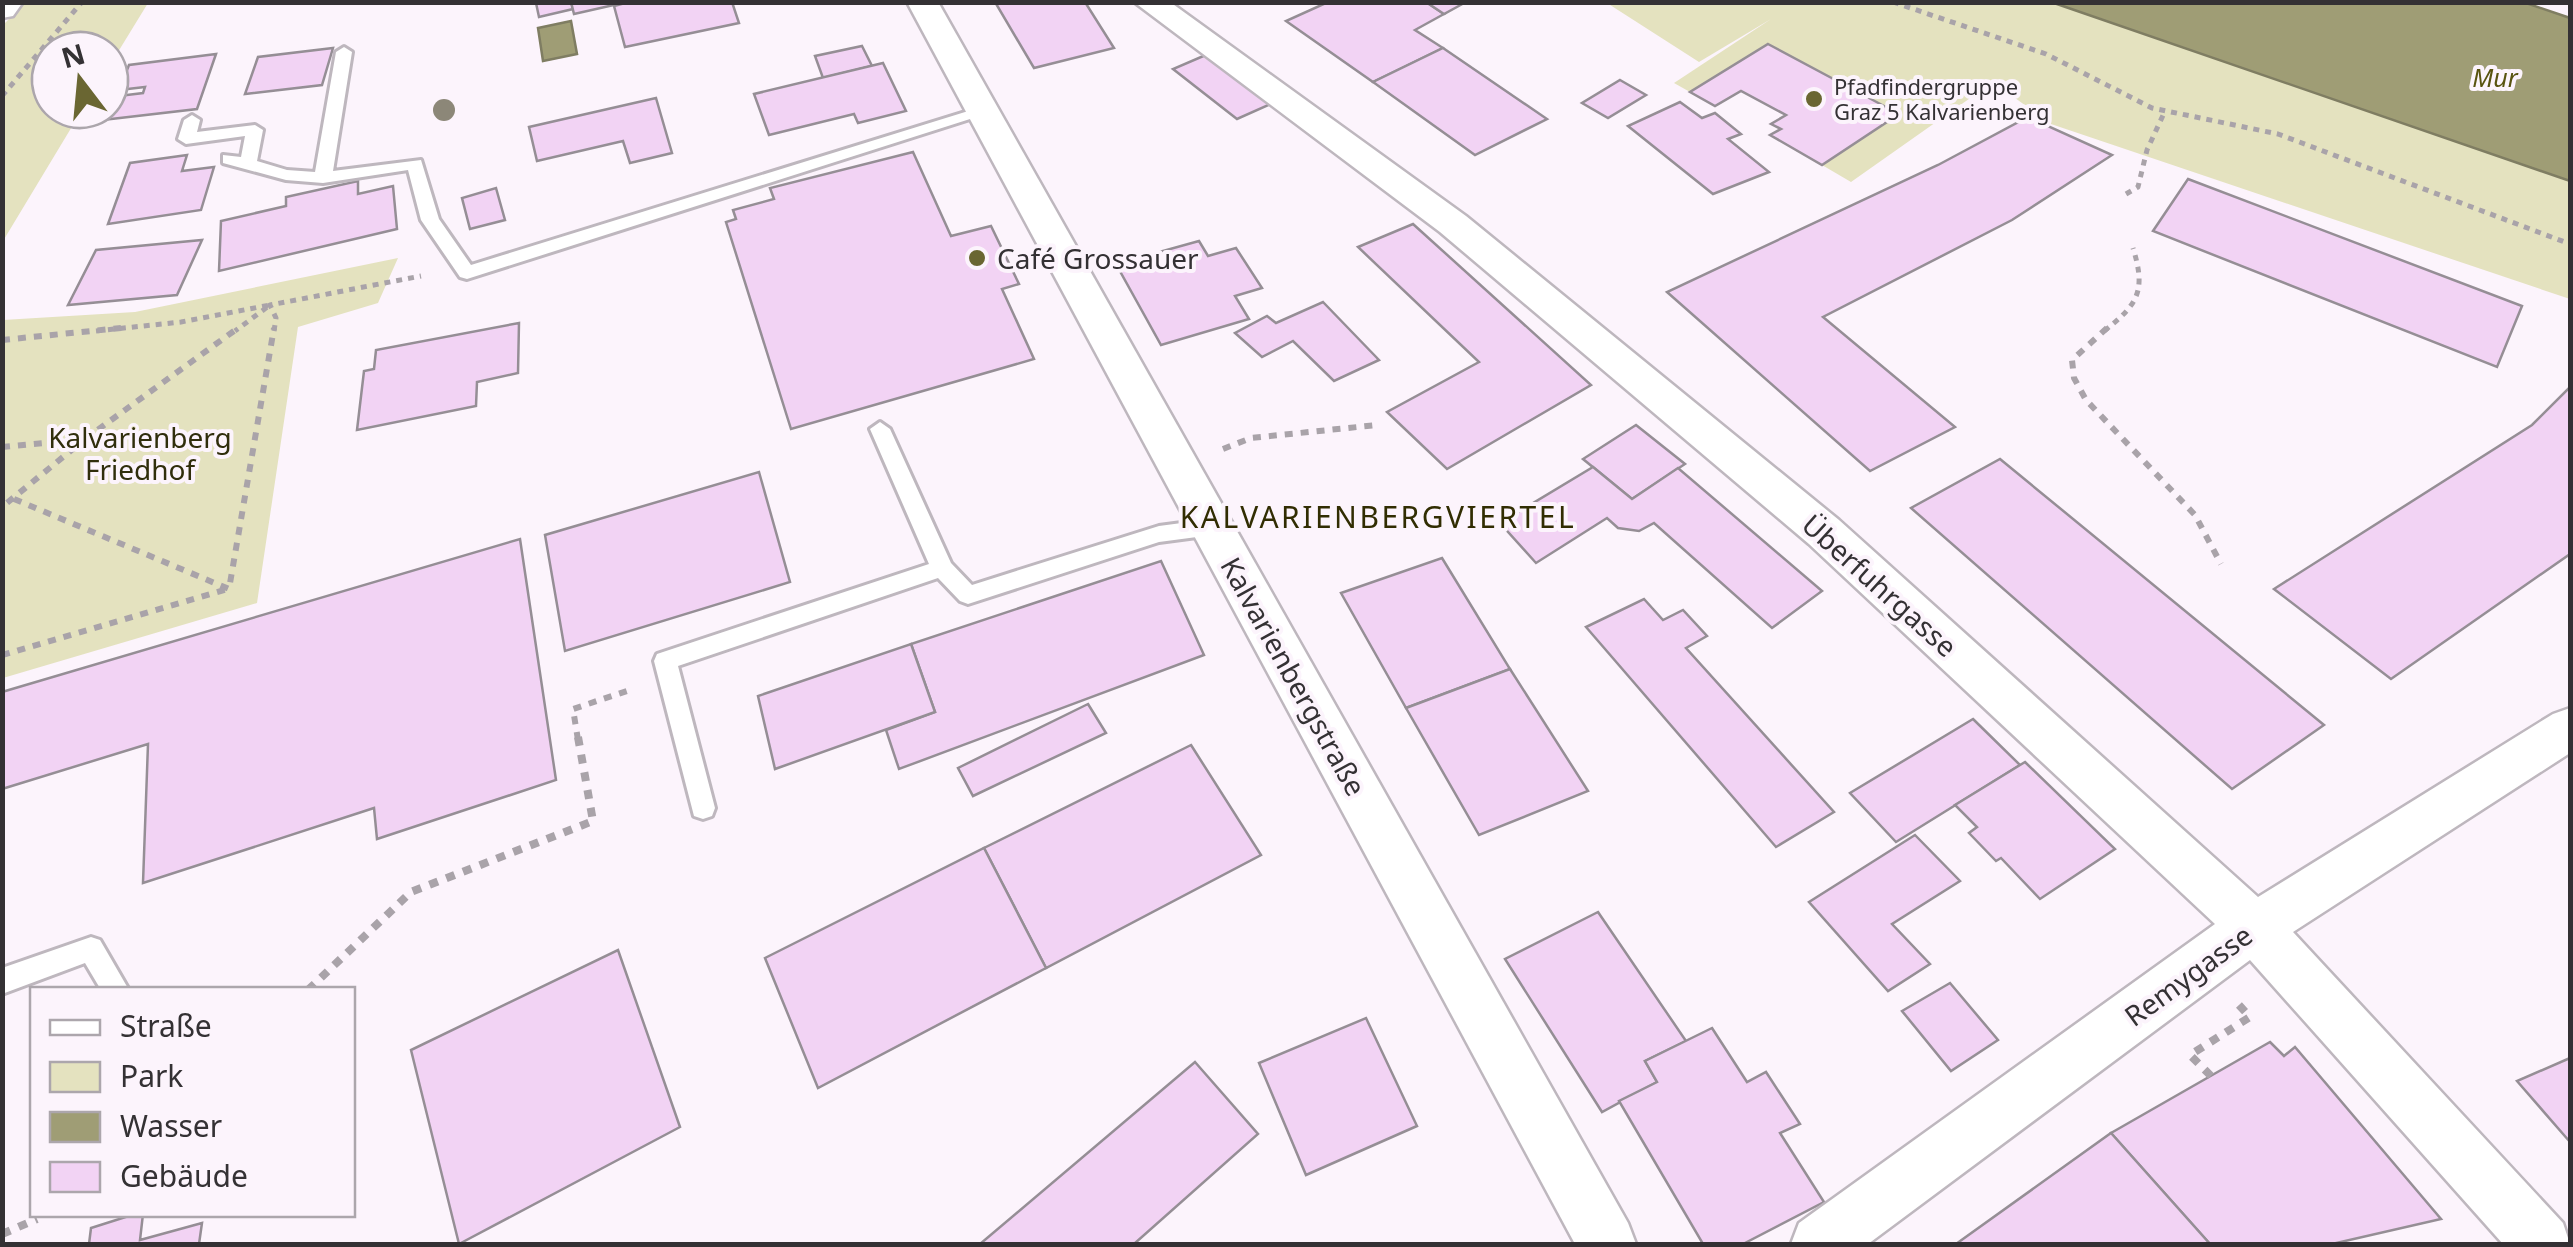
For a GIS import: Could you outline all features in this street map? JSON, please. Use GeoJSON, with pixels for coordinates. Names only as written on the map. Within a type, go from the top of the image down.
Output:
{"type":"FeatureCollection","features":[{"type":"Feature","properties":{"kind":"street"},"geometry":{"type":"LineString","coordinates":[[2,9],[8,2]]}},
{"type":"Feature","properties":{"kind":"street","name":"Kalvarienbergstraße"},"geometry":{"type":"LineString","coordinates":[[922,2],[1607,1244]]}},
{"type":"Feature","properties":{"kind":"street","name":"Überfuhrgasse"},"geometry":{"type":"LineString","coordinates":[[1149,2],[1453,224],[1809,520],[2254,927],[2542,1244]]}},
{"type":"Feature","properties":{"kind":"street","name":"Remygasse"},"geometry":{"type":"LineString","coordinates":[[1820,1244],[2254,927],[2570,728]]}},
{"type":"Feature","properties":{"kind":"lane"},"geometry":{"type":"LineString","coordinates":[[323,178],[344,52]]}},
{"type":"Feature","properties":{"kind":"lane"},"geometry":{"type":"LineString","coordinates":[[192,120],[186,139],[255,130],[238,161],[286,175],[323,178],[414,164],[430,220],[468,273],[984,112]]}},
{"type":"Feature","properties":{"kind":"lane"},"geometry":{"type":"LineString","coordinates":[[880,429],[942,568],[968,595],[1159,534],[1212,527]]}},
{"type":"Feature","properties":{"kind":"lane"},"geometry":{"type":"LineString","coordinates":[[704,808],[665,660],[942,568]]}},
{"type":"Feature","properties":{"kind":"lane"},"geometry":{"type":"LineString","coordinates":[[2,981],[91,949],[114,987]]}},
{"type":"Feature","properties":{"kind":"path"},"geometry":{"type":"LineString","coordinates":[[2,96],[82,2]]}},
{"type":"Feature","properties":{"kind":"path"},"geometry":{"type":"LineString","coordinates":[[1893,2],[2046,54],[2152,108],[2278,134],[2570,244]]}},
{"type":"Feature","properties":{"kind":"path"},"geometry":{"type":"LineString","coordinates":[[2126,194],[2138,187],[2147,150],[2165,111]]}},
{"type":"Feature","properties":{"kind":"path"},"geometry":{"type":"LineString","coordinates":[[2133,248],[2143,283],[2140,298],[2128,312],[2084,344],[2072,360],[2074,378],[2086,400],[2194,515],[2220,564]]}},
{"type":"Feature","properties":{"kind":"path"},"geometry":{"type":"LineString","coordinates":[[2,340],[181,322],[393,279],[468,273]]}},
{"type":"Feature","properties":{"kind":"path"},"geometry":{"type":"LineString","coordinates":[[2,507],[85,439],[270,306]]}},
{"type":"Feature","properties":{"kind":"path"},"geometry":{"type":"LineString","coordinates":[[229,589],[276,318],[270,306]]}},
{"type":"Feature","properties":{"kind":"path"},"geometry":{"type":"LineString","coordinates":[[1180,466],[1251,438],[1377,425]]}},
{"type":"Feature","properties":{"kind":"path"},"geometry":{"type":"LineString","coordinates":[[2,446],[85,439]]}},
{"type":"Feature","properties":{"kind":"path"},"geometry":{"type":"LineString","coordinates":[[14,498],[229,589]]}},
{"type":"Feature","properties":{"kind":"path"},"geometry":{"type":"LineString","coordinates":[[2,654],[229,589]]}},
{"type":"Feature","properties":{"kind":"path"},"geometry":{"type":"LineString","coordinates":[[311,987],[411,892],[593,821],[573,709],[670,678]]}},
{"type":"Feature","properties":{"kind":"path"},"geometry":{"type":"LineString","coordinates":[[2,1234],[37,1219]]}},
{"type":"Feature","properties":{"kind":"green space"},"geometry":{"type":"Polygon","coordinates":[[[25,3],[148,3],[130,32],[30,30],[30,130],[70,130],[3,241],[3,25],[25,3]]]}},
{"type":"Feature","properties":{"kind":"green space"},"geometry":{"type":"Polygon","coordinates":[[[1607,3],[2054,3],[2570,181],[2570,299],[2051,124],[1993,82],[1851,182],[1822,165],[1898,113],[1768,44],[1690,92],[1674,83],[1771,19],[1699,62],[1607,3]]]}},
{"type":"Feature","properties":{"kind":"green space","name":"Kalvarienberg Friedhof"},"geometry":{"type":"Polygon","coordinates":[[[398,258],[378,303],[298,327],[257,603],[3,678],[3,320],[135,312],[398,258]]]}},
{"type":"Feature","properties":{"kind":"water","name":"Mur"},"geometry":{"type":"Polygon","coordinates":[[[2054,3],[2526,3],[2570,18],[2570,181],[2054,3]]]}},
{"type":"Feature","properties":{"kind":"water"},"geometry":{"type":"Polygon","coordinates":[[[571,21],[577,54],[543,61],[538,28],[571,21]]]}},
{"type":"Feature","properties":{"kind":"building"},"geometry":{"type":"Polygon","coordinates":[[[571,2],[573,9],[539,17],[536,3],[571,2]]]}},
{"type":"Feature","properties":{"kind":"building"},"geometry":{"type":"Polygon","coordinates":[[[571,2],[627,2],[574,14],[571,2]]]}},
{"type":"Feature","properties":{"kind":"building"},"geometry":{"type":"Polygon","coordinates":[[[629,2],[732,2],[739,23],[625,47],[614,6],[629,2]]]}},
{"type":"Feature","properties":{"kind":"building"},"geometry":{"type":"Polygon","coordinates":[[[995,2],[1085,2],[1114,48],[1034,68],[995,2]]]}},
{"type":"Feature","properties":{"kind":"building"},"geometry":{"type":"Polygon","coordinates":[[[1328,2],[1426,2],[1444,14],[1415,30],[1443,48],[1373,82],[1286,21],[1328,2]]]}},
{"type":"Feature","properties":{"kind":"building"},"geometry":{"type":"Polygon","coordinates":[[[1426,2],[1466,2],[1444,14],[1426,2]]]}},
{"type":"Feature","properties":{"kind":"building","name":"Pfadfindergruppe Graz 5 Kalvarienberg"},"geometry":{"type":"Polygon","coordinates":[[[1768,44],[1899,114],[1822,165],[1770,135],[1781,129],[1771,124],[1786,115],[1741,91],[1715,106],[1690,92],[1768,44]]]}},
{"type":"Feature","properties":{"kind":"building"},"geometry":{"type":"Polygon","coordinates":[[[862,46],[872,66],[823,78],[815,56],[862,46]]]}},
{"type":"Feature","properties":{"kind":"building"},"geometry":{"type":"Polygon","coordinates":[[[333,48],[322,85],[245,94],[258,57],[333,48]]]}},
{"type":"Feature","properties":{"kind":"building"},"geometry":{"type":"Polygon","coordinates":[[[1443,48],[1547,119],[1475,155],[1373,82],[1443,48]]]}},
{"type":"Feature","properties":{"kind":"building"},"geometry":{"type":"Polygon","coordinates":[[[216,54],[197,109],[130,117],[130,95],[143,93],[145,87],[130,89],[130,65],[216,54]]]}},
{"type":"Feature","properties":{"kind":"building"},"geometry":{"type":"Polygon","coordinates":[[[1208,54],[1273,103],[1237,119],[1173,69],[1208,54]]]}},
{"type":"Feature","properties":{"kind":"building"},"geometry":{"type":"Polygon","coordinates":[[[883,63],[906,111],[858,123],[854,114],[769,135],[754,94],[883,63]]]}},
{"type":"Feature","properties":{"kind":"building"},"geometry":{"type":"Polygon","coordinates":[[[1620,80],[1646,95],[1608,118],[1582,103],[1620,80]]]}},
{"type":"Feature","properties":{"kind":"building"},"geometry":{"type":"Polygon","coordinates":[[[656,98],[672,153],[630,163],[623,141],[537,161],[529,127],[656,98]]]}},
{"type":"Feature","properties":{"kind":"building"},"geometry":{"type":"Polygon","coordinates":[[[1680,102],[1702,118],[1715,113],[1741,134],[1728,139],[1769,172],[1713,194],[1628,126],[1680,102]]]}},
{"type":"Feature","properties":{"kind":"building"},"geometry":{"type":"Polygon","coordinates":[[[2028,117],[2112,155],[2012,220],[1823,317],[1955,427],[1870,471],[1667,292],[1938,165],[2028,117]]]}},
{"type":"Feature","properties":{"kind":"building"},"geometry":{"type":"Polygon","coordinates":[[[913,152],[951,236],[991,226],[1019,284],[1002,289],[1034,359],[791,429],[726,222],[736,219],[733,210],[774,199],[770,188],[913,152]]]}},
{"type":"Feature","properties":{"kind":"building"},"geometry":{"type":"Polygon","coordinates":[[[187,155],[182,171],[214,167],[201,210],[108,224],[130,163],[187,155]]]}},
{"type":"Feature","properties":{"kind":"building"},"geometry":{"type":"Polygon","coordinates":[[[2188,179],[2522,306],[2497,367],[2153,231],[2188,179]]]}},
{"type":"Feature","properties":{"kind":"building"},"geometry":{"type":"Polygon","coordinates":[[[358,181],[358,194],[393,186],[397,229],[219,271],[221,221],[286,206],[286,197],[358,181]]]}},
{"type":"Feature","properties":{"kind":"building"},"geometry":{"type":"Polygon","coordinates":[[[496,188],[505,220],[470,229],[462,198],[496,188]]]}},
{"type":"Feature","properties":{"kind":"building"},"geometry":{"type":"Polygon","coordinates":[[[1413,224],[1591,385],[1447,469],[1387,412],[1479,362],[1358,247],[1413,224]]]}},
{"type":"Feature","properties":{"kind":"building"},"geometry":{"type":"Polygon","coordinates":[[[202,240],[177,295],[68,305],[96,250],[202,240]]]}},
{"type":"Feature","properties":{"kind":"building"},"geometry":{"type":"Polygon","coordinates":[[[1199,241],[1208,256],[1236,248],[1262,288],[1235,296],[1249,319],[1161,345],[1116,264],[1199,241]]]}},
{"type":"Feature","properties":{"kind":"building"},"geometry":{"type":"Polygon","coordinates":[[[1323,302],[1379,360],[1334,381],[1293,341],[1262,357],[1235,333],[1267,316],[1276,323],[1323,302]]]}},
{"type":"Feature","properties":{"kind":"building"},"geometry":{"type":"Polygon","coordinates":[[[519,323],[518,373],[477,382],[476,406],[357,430],[364,371],[374,369],[376,350],[519,323]]]}},
{"type":"Feature","properties":{"kind":"building"},"geometry":{"type":"Polygon","coordinates":[[[2570,387],[2570,554],[2391,679],[2274,589],[2532,425],[2570,387]]]}},
{"type":"Feature","properties":{"kind":"building"},"geometry":{"type":"Polygon","coordinates":[[[1636,425],[1685,464],[1632,499],[1583,459],[1636,425]]]}},
{"type":"Feature","properties":{"kind":"building"},"geometry":{"type":"Polygon","coordinates":[[[2000,459],[2324,725],[2232,789],[1911,508],[2000,459]]]}},
{"type":"Feature","properties":{"kind":"building"},"geometry":{"type":"Polygon","coordinates":[[[1593,467],[1632,499],[1678,468],[1822,591],[1772,628],[1654,523],[1639,531],[1618,528],[1607,518],[1536,563],[1500,523],[1593,467]]]}},
{"type":"Feature","properties":{"kind":"building"},"geometry":{"type":"Polygon","coordinates":[[[759,472],[790,582],[565,651],[545,535],[759,472]]]}},
{"type":"Feature","properties":{"kind":"building"},"geometry":{"type":"Polygon","coordinates":[[[520,539],[556,780],[377,839],[374,808],[143,883],[148,744],[2,789],[2,692],[520,539]]]}},
{"type":"Feature","properties":{"kind":"building"},"geometry":{"type":"Polygon","coordinates":[[[1442,558],[1510,669],[1406,708],[1341,593],[1442,558]]]}},
{"type":"Feature","properties":{"kind":"building"},"geometry":{"type":"Polygon","coordinates":[[[1161,561],[1204,655],[899,769],[886,730],[935,712],[911,644],[1161,561]]]}},
{"type":"Feature","properties":{"kind":"building"},"geometry":{"type":"Polygon","coordinates":[[[1644,599],[1663,620],[1683,610],[1707,636],[1686,648],[1834,812],[1776,847],[1586,627],[1644,599]]]}},
{"type":"Feature","properties":{"kind":"building"},"geometry":{"type":"Polygon","coordinates":[[[911,644],[935,712],[775,769],[758,696],[911,644]]]}},
{"type":"Feature","properties":{"kind":"building"},"geometry":{"type":"Polygon","coordinates":[[[1510,669],[1588,791],[1479,835],[1406,708],[1510,669]]]}},
{"type":"Feature","properties":{"kind":"building"},"geometry":{"type":"Polygon","coordinates":[[[1088,704],[1106,733],[973,796],[958,768],[1088,704]]]}},
{"type":"Feature","properties":{"kind":"building"},"geometry":{"type":"Polygon","coordinates":[[[1973,719],[2020,765],[1896,842],[1850,793],[1973,719]]]}},
{"type":"Feature","properties":{"kind":"building"},"geometry":{"type":"Polygon","coordinates":[[[1191,745],[1261,855],[1046,968],[984,848],[1191,745]]]}},
{"type":"Feature","properties":{"kind":"building"},"geometry":{"type":"Polygon","coordinates":[[[2025,762],[2115,849],[2040,899],[2001,858],[1996,861],[1969,833],[1977,827],[1955,805],[2025,762]]]}},
{"type":"Feature","properties":{"kind":"building"},"geometry":{"type":"Polygon","coordinates":[[[1915,835],[1960,881],[1892,924],[1930,964],[1888,991],[1809,902],[1915,835]]]}},
{"type":"Feature","properties":{"kind":"building"},"geometry":{"type":"Polygon","coordinates":[[[984,848],[1046,968],[818,1088],[765,958],[984,848]]]}},
{"type":"Feature","properties":{"kind":"building"},"geometry":{"type":"Polygon","coordinates":[[[1598,912],[1686,1041],[1645,1061],[1657,1082],[1602,1112],[1505,959],[1598,912]]]}},
{"type":"Feature","properties":{"kind":"building"},"geometry":{"type":"Polygon","coordinates":[[[618,950],[680,1127],[459,1244],[411,1050],[618,950]]]}},
{"type":"Feature","properties":{"kind":"building"},"geometry":{"type":"Polygon","coordinates":[[[1950,983],[1998,1040],[1951,1071],[1902,1011],[1950,983]]]}},
{"type":"Feature","properties":{"kind":"building"},"geometry":{"type":"Polygon","coordinates":[[[1366,1018],[1417,1126],[1306,1175],[1259,1063],[1366,1018]]]}},
{"type":"Feature","properties":{"kind":"building"},"geometry":{"type":"Polygon","coordinates":[[[1712,1028],[1747,1082],[1766,1072],[1800,1124],[1780,1133],[1824,1202],[1743,1244],[1703,1244],[1619,1101],[1657,1082],[1645,1061],[1712,1028]]]}},
{"type":"Feature","properties":{"kind":"building"},"geometry":{"type":"Polygon","coordinates":[[[2270,1042],[2284,1056],[2295,1047],[2441,1219],[2332,1244],[2210,1244],[2111,1133],[2270,1042]]]}},
{"type":"Feature","properties":{"kind":"building"},"geometry":{"type":"Polygon","coordinates":[[[2570,1058],[2570,1142],[2517,1081],[2570,1058]]]}},
{"type":"Feature","properties":{"kind":"building"},"geometry":{"type":"Polygon","coordinates":[[[1195,1062],[1258,1134],[1134,1244],[980,1244],[1195,1062]]]}},
{"type":"Feature","properties":{"kind":"building"},"geometry":{"type":"Polygon","coordinates":[[[2111,1133],[2210,1244],[1956,1244],[2111,1133]]]}},
{"type":"Feature","properties":{"kind":"building"},"geometry":{"type":"Polygon","coordinates":[[[126,1217],[143,1217],[140,1240],[202,1223],[199,1244],[89,1244],[91,1228],[126,1217]]]}},
{"type":"Feature","properties":{"kind":"place","name":"Pfadfindergruppe Graz 5 Kalvarienberg"},"geometry":{"type":"Point","coordinates":[1814,99]}},
{"type":"Feature","properties":{"kind":"place","name":"Café Grossauer"},"geometry":{"type":"Point","coordinates":[977,258]}},
{"type":"Feature","properties":{"kind":"district","name":"KALVARIENBERGVIERTEL"},"geometry":{"type":"Point","coordinates":[1378,516]}}]}
